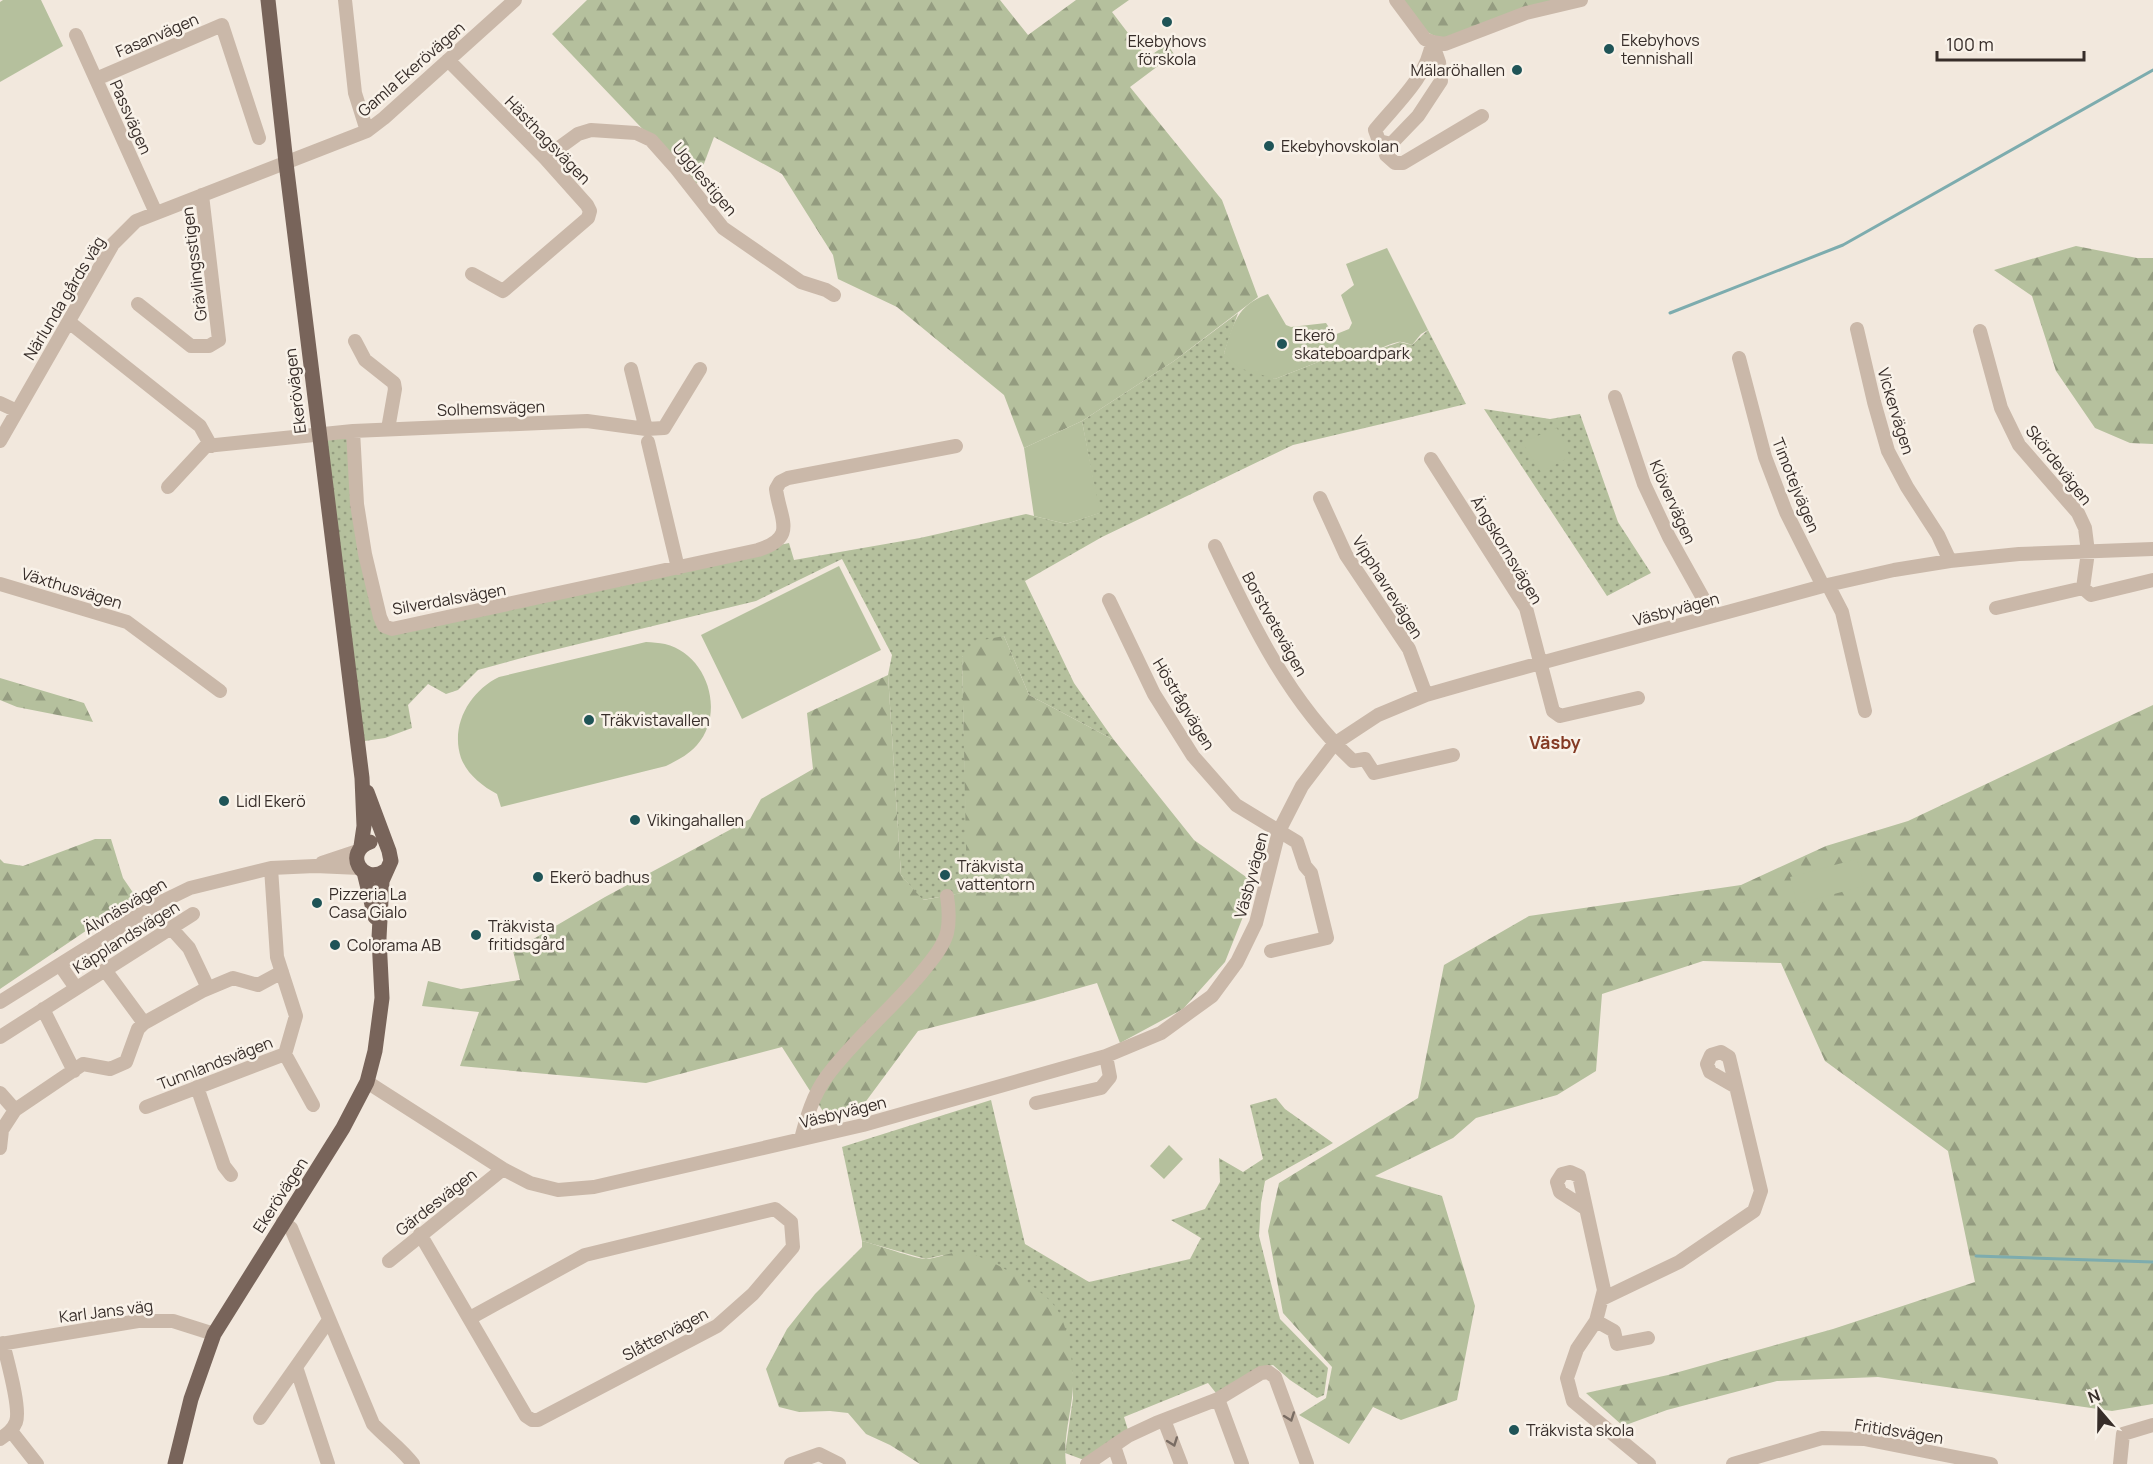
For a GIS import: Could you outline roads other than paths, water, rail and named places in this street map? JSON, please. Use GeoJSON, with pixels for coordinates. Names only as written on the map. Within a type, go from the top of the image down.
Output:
{"type":"FeatureCollection","features":[{"type":"Feature","properties":{"kind":"main road","name":"Ekerövägen"},"geometry":{"type":"LineString","coordinates":[[268,0],[362,778],[364,826],[360,848]]}},
{"type":"Feature","properties":{"kind":"main road","name":"Ekerövägen"},"geometry":{"type":"LineString","coordinates":[[362,778],[386,846]]}},
{"type":"Feature","properties":{"kind":"main road"},"geometry":{"type":"LineString","coordinates":[[372,841],[378,841],[386,846],[391,861],[386,871],[375,875],[362,870],[356,857],[360,848],[372,841]]}},
{"type":"Feature","properties":{"kind":"main road","name":"Ekerövägen"},"geometry":{"type":"LineString","coordinates":[[362,870],[379,938]]}},
{"type":"Feature","properties":{"kind":"main road","name":"Ekerövägen"},"geometry":{"type":"LineString","coordinates":[[175,1464],[191,1399],[214,1334],[343,1128],[367,1082],[375,1051],[382,998],[379,938],[382,881],[386,871]]}},
{"type":"Feature","properties":{"kind":"street"},"geometry":{"type":"LineString","coordinates":[[345,0],[355,93],[366,130]]}},
{"type":"Feature","properties":{"kind":"street","name":"Gamla Ekerövägen"},"geometry":{"type":"LineString","coordinates":[[286,163],[366,130],[384,118],[515,0]]}},
{"type":"Feature","properties":{"kind":"street"},"geometry":{"type":"LineString","coordinates":[[1396,0],[1425,39],[1445,44],[1526,13],[1581,0]]}},
{"type":"Feature","properties":{"kind":"street","name":"Fasanvägen"},"geometry":{"type":"LineString","coordinates":[[96,79],[222,25],[259,138]]}},
{"type":"Feature","properties":{"kind":"street","name":"Passvägen"},"geometry":{"type":"LineString","coordinates":[[76,35],[156,213]]}},
{"type":"Feature","properties":{"kind":"street"},"geometry":{"type":"LineString","coordinates":[[1432,42],[1439,62],[1441,81],[1418,116],[1391,144],[1379,141],[1375,130],[1420,75],[1430,56],[1432,42]]}},
{"type":"Feature","properties":{"kind":"street","name":"Hästhagsvägen"},"geometry":{"type":"LineString","coordinates":[[448,60],[545,158],[590,211],[588,219],[503,291],[472,274]]}},
{"type":"Feature","properties":{"kind":"street"},"geometry":{"type":"LineString","coordinates":[[1383,142],[1386,155],[1395,163],[1403,163],[1482,116]]}},
{"type":"Feature","properties":{"kind":"street","name":"Ugglestigen"},"geometry":{"type":"LineString","coordinates":[[545,158],[578,134],[591,130],[636,133],[651,141],[675,167],[723,228],[801,282],[834,295]]}},
{"type":"Feature","properties":{"kind":"street","name":"Närlunda gårds väg"},"geometry":{"type":"LineString","coordinates":[[0,441],[113,244],[136,221],[286,163]]}},
{"type":"Feature","properties":{"kind":"street","name":"Grävlingsstigen"},"geometry":{"type":"LineString","coordinates":[[138,304],[191,346],[209,346],[219,340],[202,195]]}},
{"type":"Feature","properties":{"kind":"street"},"geometry":{"type":"LineString","coordinates":[[69,322],[200,426],[211,446],[206,446],[168,487]]}},
{"type":"Feature","properties":{"kind":"street","name":"Vickervägen"},"geometry":{"type":"LineString","coordinates":[[1857,329],[1888,451],[1907,487],[1938,535],[1950,561]]}},
{"type":"Feature","properties":{"kind":"street","name":"Skördevägen"},"geometry":{"type":"LineString","coordinates":[[1980,330],[2001,408],[2019,445],[2078,513],[2085,528],[2088,552],[2083,588]]}},
{"type":"Feature","properties":{"kind":"street"},"geometry":{"type":"LineString","coordinates":[[355,341],[365,360],[394,383],[388,429]]}},
{"type":"Feature","properties":{"kind":"street","name":"Timotejvägen"},"geometry":{"type":"LineString","coordinates":[[1739,358],[1765,457],[1786,512],[1842,612],[1865,711]]}},
{"type":"Feature","properties":{"kind":"street"},"geometry":{"type":"LineString","coordinates":[[631,369],[678,568]]}},
{"type":"Feature","properties":{"kind":"street","name":"Solhemsvägen"},"geometry":{"type":"LineString","coordinates":[[211,446],[353,430],[587,420],[647,435],[664,428],[700,369]]}},
{"type":"Feature","properties":{"kind":"street","name":"Klövervägen"},"geometry":{"type":"LineString","coordinates":[[1615,398],[1644,484],[1669,537],[1713,616]]}},
{"type":"Feature","properties":{"kind":"street"},"geometry":{"type":"LineString","coordinates":[[0,403],[17,411]]}},
{"type":"Feature","properties":{"kind":"street","name":"Silverdalsvägen"},"geometry":{"type":"LineString","coordinates":[[353,430],[361,534],[380,617],[384,626],[392,629],[678,568],[774,545],[781,538],[784,526],[776,489],[780,482],[788,478],[956,446]]}},
{"type":"Feature","properties":{"kind":"street","name":"Ängskornsvägen"},"geometry":{"type":"LineString","coordinates":[[1431,459],[1526,608],[1553,711],[1560,716],[1638,698]]}},
{"type":"Feature","properties":{"kind":"street","name":"Vipphavrevägen"},"geometry":{"type":"LineString","coordinates":[[1320,498],[1346,555],[1408,649],[1426,695]]}},
{"type":"Feature","properties":{"kind":"street","name":"Borstvetevägen"},"geometry":{"type":"LineString","coordinates":[[1215,546],[1245,610],[1284,678],[1334,744],[1353,761],[1365,759],[1374,772],[1454,755]]}},
{"type":"Feature","properties":{"kind":"street","name":"Väsbyvägen"},"geometry":{"type":"LineString","coordinates":[[367,1082],[503,1169],[530,1184],[558,1191],[594,1186],[801,1139],[931,1106],[1106,1056],[1161,1034],[1212,996],[1237,962],[1256,923],[1279,831],[1302,786],[1334,744],[1378,715],[1426,695],[1826,585],[1894,570],[1950,561],[2019,554],[2153,549]]}},
{"type":"Feature","properties":{"kind":"street"},"geometry":{"type":"LineString","coordinates":[[1996,608],[2083,588],[2091,595],[2153,580]]}},
{"type":"Feature","properties":{"kind":"street","name":"Växthusvägen"},"geometry":{"type":"LineString","coordinates":[[0,584],[127,622],[220,691]]}},
{"type":"Feature","properties":{"kind":"street","name":"Höstrågvägen"},"geometry":{"type":"LineString","coordinates":[[1109,600],[1154,694],[1193,756],[1236,805],[1297,842],[1305,866],[1311,873],[1327,938],[1272,951]]}},
{"type":"Feature","properties":{"kind":"street","name":"Älvnäsvägen"},"geometry":{"type":"LineString","coordinates":[[315,866],[360,848]]}},
{"type":"Feature","properties":{"kind":"street","name":"Älvnäsvägen"},"geometry":{"type":"LineString","coordinates":[[0,1002],[155,905],[190,888],[271,868],[315,866],[362,870]]}},
{"type":"Feature","properties":{"kind":"street","name":"Tunnlandsvägen"},"geometry":{"type":"LineString","coordinates":[[146,1107],[285,1054],[296,1016],[277,957],[271,868]]}},
{"type":"Feature","properties":{"kind":"street"},"geometry":{"type":"LineString","coordinates":[[801,1139],[809,1107],[826,1077],[871,1026],[908,989],[937,954],[947,934],[950,914],[947,896]]}},
{"type":"Feature","properties":{"kind":"street","name":"Käpplandsvägen"},"geometry":{"type":"LineString","coordinates":[[0,1037],[193,914]]}},
{"type":"Feature","properties":{"kind":"street"},"geometry":{"type":"LineString","coordinates":[[171,928],[189,948],[208,988]]}},
{"type":"Feature","properties":{"kind":"street","name":"Käpplandsvägen"},"geometry":{"type":"LineString","coordinates":[[60,965],[76,988]]}},
{"type":"Feature","properties":{"kind":"street"},"geometry":{"type":"LineString","coordinates":[[105,970],[144,1023]]}},
{"type":"Feature","properties":{"kind":"street"},"geometry":{"type":"LineString","coordinates":[[0,1148],[2,1130],[15,1110],[83,1065],[110,1069],[126,1062],[138,1029],[144,1023],[208,988],[233,978],[258,985],[282,972]]}},
{"type":"Feature","properties":{"kind":"street"},"geometry":{"type":"LineString","coordinates":[[43,1009],[74,1071]]}},
{"type":"Feature","properties":{"kind":"street"},"geometry":{"type":"LineString","coordinates":[[285,1054],[313,1105]]}},
{"type":"Feature","properties":{"kind":"street"},"geometry":{"type":"LineString","coordinates":[[1036,1103],[1101,1088],[1110,1077],[1106,1056]]}},
{"type":"Feature","properties":{"kind":"street"},"geometry":{"type":"LineString","coordinates":[[196,1087],[224,1166],[231,1175]]}},
{"type":"Feature","properties":{"kind":"street"},"geometry":{"type":"LineString","coordinates":[[1602,1299],[1679,1262],[1754,1211],[1761,1191],[1736,1087]]}},
{"type":"Feature","properties":{"kind":"street"},"geometry":{"type":"LineString","coordinates":[[0,1093],[15,1110]]}},
{"type":"Feature","properties":{"kind":"street","name":"Gärdesvägen"},"geometry":{"type":"LineString","coordinates":[[389,1261],[503,1169]]}},
{"type":"Feature","properties":{"kind":"street"},"geometry":{"type":"LineString","coordinates":[[1585,1208],[1604,1290],[1596,1321],[1577,1349],[1567,1377],[1573,1401],[1648,1464]]}},
{"type":"Feature","properties":{"kind":"street","name":"Slåttervägen"},"geometry":{"type":"LineString","coordinates":[[420,1234],[526,1416],[532,1420],[538,1420],[717,1326],[753,1294],[793,1247],[791,1222],[775,1209],[585,1255],[470,1317]]}},
{"type":"Feature","properties":{"kind":"street"},"geometry":{"type":"LineString","coordinates":[[283,1222],[291,1228],[373,1424],[388,1440],[404,1452],[413,1464]]}},
{"type":"Feature","properties":{"kind":"street"},"geometry":{"type":"LineString","coordinates":[[260,1418],[328,1320]]}},
{"type":"Feature","properties":{"kind":"street","name":"Karl Jans väg"},"geometry":{"type":"LineString","coordinates":[[2,1343],[138,1321],[173,1321],[214,1334]]}},
{"type":"Feature","properties":{"kind":"street"},"geometry":{"type":"LineString","coordinates":[[1596,1321],[1614,1331],[1617,1344],[1648,1338]]}},
{"type":"Feature","properties":{"kind":"street"},"geometry":{"type":"LineString","coordinates":[[2,1343],[17,1408],[17,1421],[6,1435],[37,1464]]}},
{"type":"Feature","properties":{"kind":"street"},"geometry":{"type":"LineString","coordinates":[[296,1367],[328,1464]]}},
{"type":"Feature","properties":{"kind":"street"},"geometry":{"type":"LineString","coordinates":[[1087,1464],[1128,1436],[1218,1399],[1261,1373],[1269,1372],[1275,1377],[1307,1464]]}},
{"type":"Feature","properties":{"kind":"street"},"geometry":{"type":"LineString","coordinates":[[1218,1399],[1242,1464]]}},
{"type":"Feature","properties":{"kind":"street"},"geometry":{"type":"LineString","coordinates":[[1164,1420],[1181,1464]]}},
{"type":"Feature","properties":{"kind":"street"},"geometry":{"type":"LineString","coordinates":[[2120,1464],[2123,1434],[2153,1425]]}},
{"type":"Feature","properties":{"kind":"street","name":"Fritidsvägen"},"geometry":{"type":"LineString","coordinates":[[1733,1464],[1822,1438],[1864,1439],[1991,1464]]}},
{"type":"Feature","properties":{"kind":"street"},"geometry":{"type":"LineString","coordinates":[[1114,1446],[1120,1464]]}},
{"type":"Feature","properties":{"kind":"street"},"geometry":{"type":"LineString","coordinates":[[791,1464],[819,1454],[839,1464]]}},
{"type":"Feature","properties":{"kind":"waterway"},"geometry":{"type":"LineString","coordinates":[[1670,313],[1843,245],[2153,70]]}},
{"type":"Feature","properties":{"kind":"waterway"},"geometry":{"type":"LineString","coordinates":[[1976,1256],[2153,1262]]}},
{"type":"Feature","properties":{"kind":"place","name":"Ekebyhovs förskola"},"geometry":{"type":"Point","coordinates":[1167,22]}},
{"type":"Feature","properties":{"kind":"place","name":"Ekebyhovs tennishall"},"geometry":{"type":"Point","coordinates":[1609,49]}},
{"type":"Feature","properties":{"kind":"place","name":"Mälaröhallen"},"geometry":{"type":"Point","coordinates":[1517,70]}},
{"type":"Feature","properties":{"kind":"place","name":"Ekebyhovskolan"},"geometry":{"type":"Point","coordinates":[1269,146]}},
{"type":"Feature","properties":{"kind":"place","name":"Ekerö skateboardpark"},"geometry":{"type":"Point","coordinates":[1282,344]}},
{"type":"Feature","properties":{"kind":"place","name":"Träkvistavallen"},"geometry":{"type":"Point","coordinates":[589,720]}},
{"type":"Feature","properties":{"kind":"place","name":"Lidl Ekerö"},"geometry":{"type":"Point","coordinates":[224,801]}},
{"type":"Feature","properties":{"kind":"place","name":"Vikingahallen"},"geometry":{"type":"Point","coordinates":[635,820]}},
{"type":"Feature","properties":{"kind":"place","name":"Träkvista vattentorn"},"geometry":{"type":"Point","coordinates":[945,875]}},
{"type":"Feature","properties":{"kind":"place","name":"Ekerö badhus"},"geometry":{"type":"Point","coordinates":[538,877]}},
{"type":"Feature","properties":{"kind":"place","name":"Pizzeria La Casa Gialo"},"geometry":{"type":"Point","coordinates":[317,903]}},
{"type":"Feature","properties":{"kind":"place","name":"Träkvista fritidsgård"},"geometry":{"type":"Point","coordinates":[476,935]}},
{"type":"Feature","properties":{"kind":"place","name":"Colorama AB"},"geometry":{"type":"Point","coordinates":[335,945]}},
{"type":"Feature","properties":{"kind":"place","name":"Träkvista skola"},"geometry":{"type":"Point","coordinates":[1514,1430]}},
{"type":"Feature","properties":{"kind":"district","name":"Väsby"},"geometry":{"type":"Point","coordinates":[1555,742]}}]}
